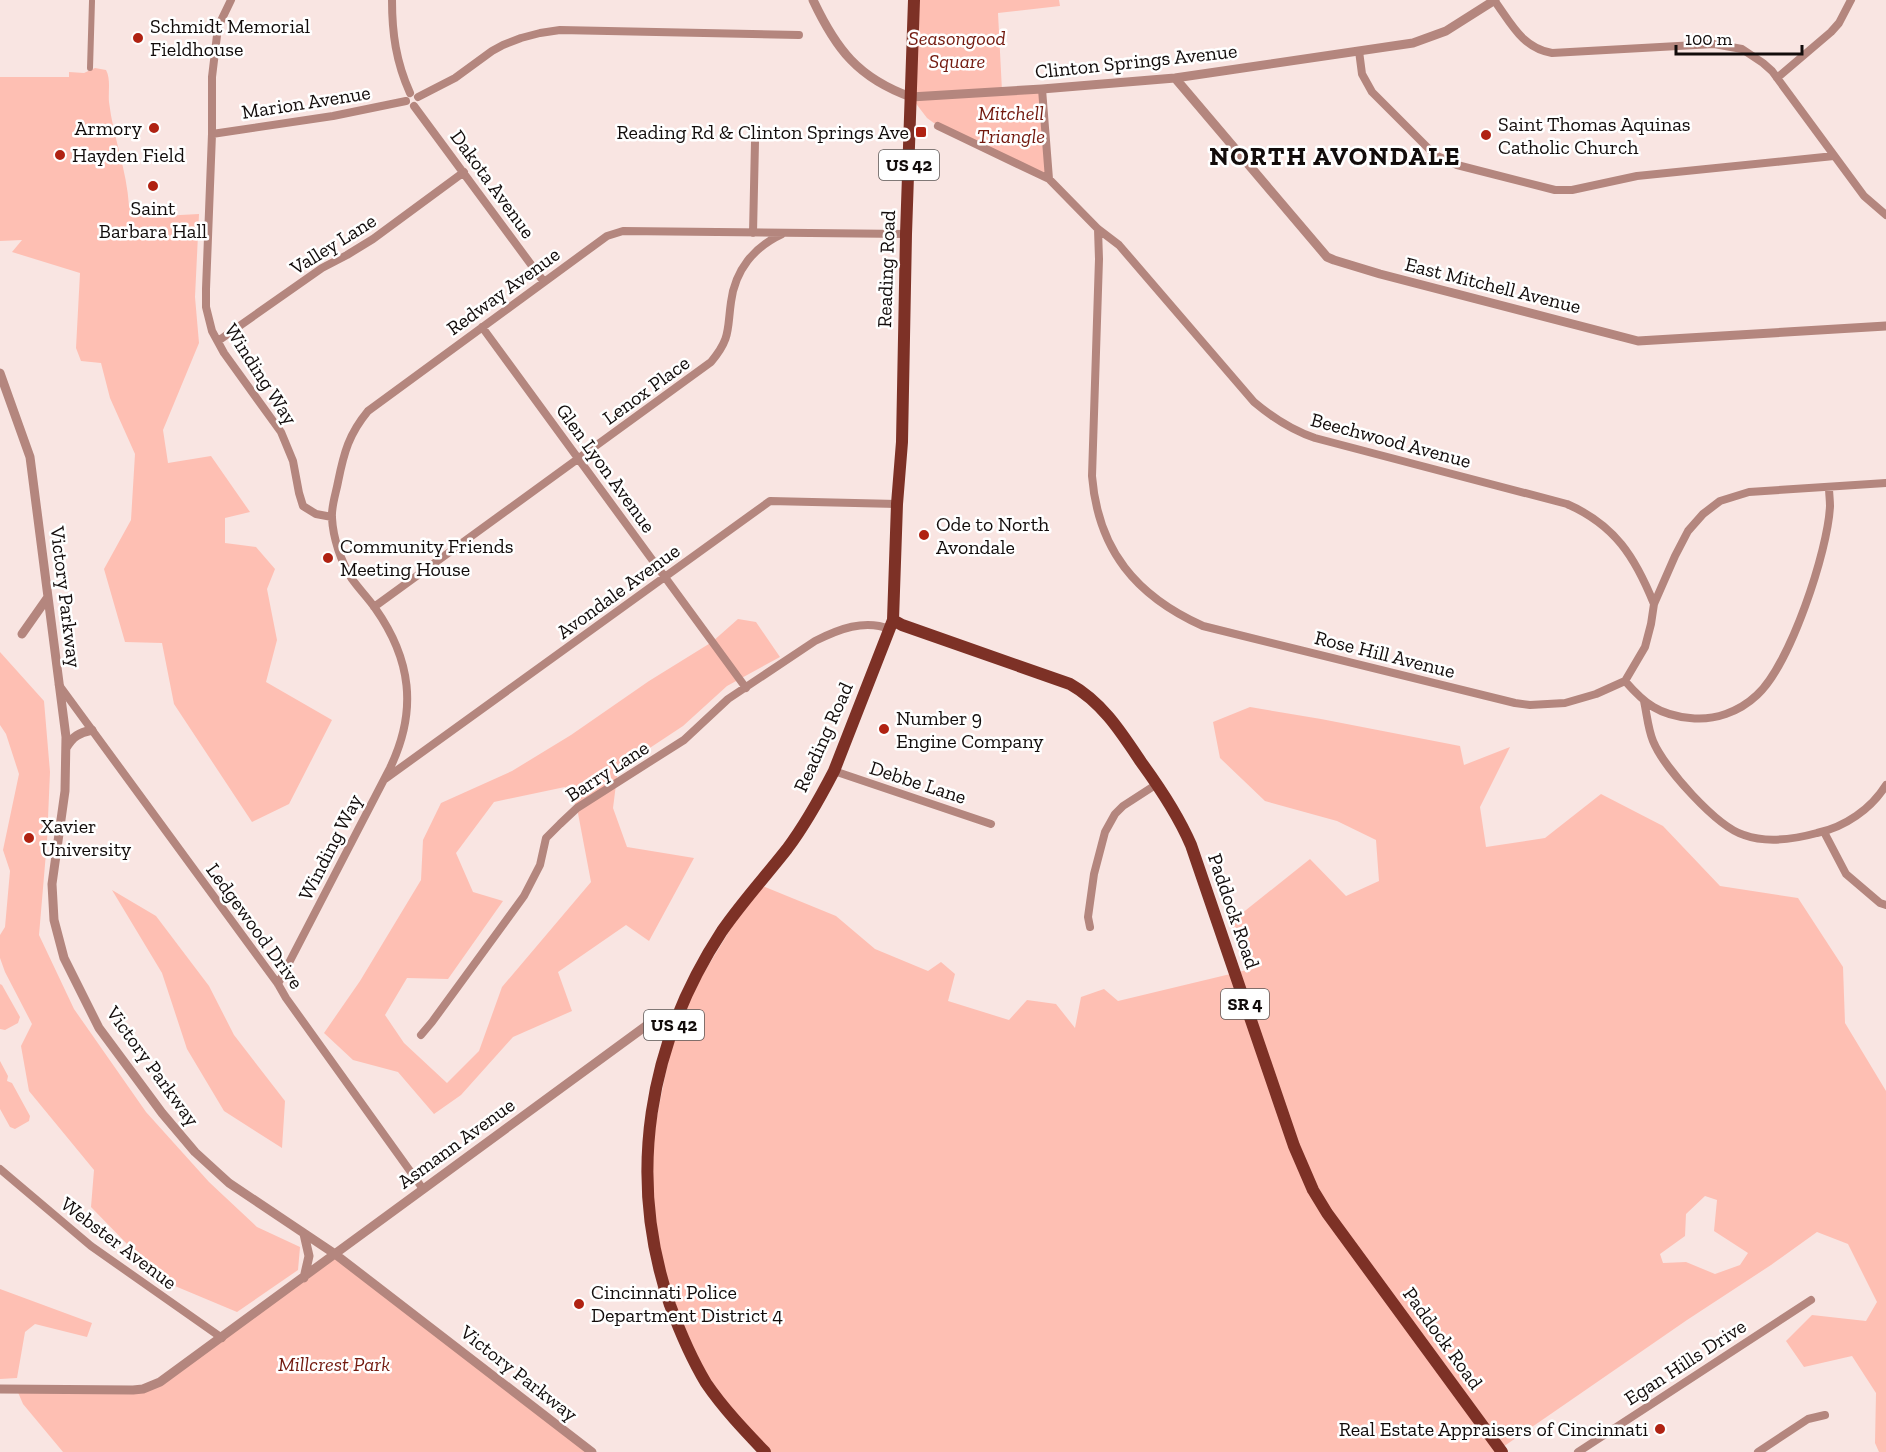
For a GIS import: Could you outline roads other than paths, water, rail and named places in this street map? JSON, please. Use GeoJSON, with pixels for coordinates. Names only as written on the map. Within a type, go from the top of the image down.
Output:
{"type":"FeatureCollection","features":[{"type":"Feature","properties":{"kind":"main road","name":"Reading Road"},"geometry":{"type":"LineString","coordinates":[[765,1452],[723,1406],[707,1383],[679,1329],[662,1282],[651,1231],[647,1187],[651,1113],[662,1065],[677,1017],[688,992],[722,932],[788,847],[834,771],[891,625],[902,442],[914,0]]}},
{"type":"Feature","properties":{"kind":"main road","name":"Paddock Road"},"geometry":{"type":"LineString","coordinates":[[891,625],[902,625],[1070,684],[1080,689],[1102,708],[1170,803],[1191,845],[1294,1146],[1313,1190],[1327,1213],[1502,1452]]}},
{"type":"Feature","properties":{"kind":"street","name":"Winding Way"},"geometry":{"type":"LineString","coordinates":[[231,0],[218,27],[212,76],[206,289],[208,319],[224,353],[281,432],[293,461],[298,493],[303,506],[316,514],[332,517],[344,564],[396,644],[404,668],[408,693],[406,724],[394,761],[279,984]]}},
{"type":"Feature","properties":{"kind":"street"},"geometry":{"type":"LineString","coordinates":[[392,0],[394,45],[410,93]]}},
{"type":"Feature","properties":{"kind":"street","name":"Clinton Springs Avenue"},"geometry":{"type":"LineString","coordinates":[[813,0],[827,29],[851,60],[879,82],[911,96],[1042,89],[1175,78],[1413,43],[1428,39],[1459,24],[1494,0]]}},
{"type":"Feature","properties":{"kind":"street"},"geometry":{"type":"LineString","coordinates":[[1494,0],[1524,41],[1542,52],[1722,45],[1742,49],[1753,55],[1777,78],[1864,196],[1886,215]]}},
{"type":"Feature","properties":{"kind":"street"},"geometry":{"type":"LineString","coordinates":[[1777,78],[1832,32],[1851,0]]}},
{"type":"Feature","properties":{"kind":"street"},"geometry":{"type":"LineString","coordinates":[[90,68],[92,1]]}},
{"type":"Feature","properties":{"kind":"street"},"geometry":{"type":"LineString","coordinates":[[418,97],[455,78],[503,45],[540,33],[560,30],[799,35]]}},
{"type":"Feature","properties":{"kind":"street"},"geometry":{"type":"LineString","coordinates":[[1359,51],[1362,74],[1372,92],[1435,155],[1457,165],[1555,190],[1572,190],[1637,176],[1834,156]]}},
{"type":"Feature","properties":{"kind":"street","name":"East Mitchell Avenue"},"geometry":{"type":"LineString","coordinates":[[1175,78],[1327,257],[1334,260],[1638,341],[1886,326]]}},
{"type":"Feature","properties":{"kind":"street"},"geometry":{"type":"LineString","coordinates":[[938,126],[1049,179],[1042,89]]}},
{"type":"Feature","properties":{"kind":"street"},"geometry":{"type":"LineString","coordinates":[[410,93],[418,97]]}},
{"type":"Feature","properties":{"kind":"street"},"geometry":{"type":"LineString","coordinates":[[410,93],[406,97],[410,106],[414,106],[418,97]]}},
{"type":"Feature","properties":{"kind":"street","name":"Marion Avenue"},"geometry":{"type":"LineString","coordinates":[[212,134],[333,116],[406,101]]}},
{"type":"Feature","properties":{"kind":"street","name":"Dakota Avenue"},"geometry":{"type":"LineString","coordinates":[[414,106],[544,282]]}},
{"type":"Feature","properties":{"kind":"street"},"geometry":{"type":"LineString","coordinates":[[753,233],[755,142]]}},
{"type":"Feature","properties":{"kind":"street","name":"Valley Lane"},"geometry":{"type":"LineString","coordinates":[[218,341],[322,268],[373,239],[464,172]]}},
{"type":"Feature","properties":{"kind":"street","name":"Beechwood Avenue"},"geometry":{"type":"LineString","coordinates":[[1049,179],[1098,229],[1119,245],[1254,402],[1285,426],[1315,438],[1567,504],[1582,511],[1608,529],[1624,546],[1640,573],[1654,604]]}},
{"type":"Feature","properties":{"kind":"street","name":"Rose Hill Avenue"},"geometry":{"type":"LineString","coordinates":[[1098,229],[1092,476],[1094,495],[1103,529],[1111,547],[1133,579],[1147,592],[1184,618],[1203,627],[1515,703],[1540,705],[1566,703],[1596,694],[1625,681]]}},
{"type":"Feature","properties":{"kind":"street","name":"Redway Avenue"},"geometry":{"type":"LineString","coordinates":[[332,517],[347,443],[358,423],[376,403],[607,236],[623,231],[784,233]]}},
{"type":"Feature","properties":{"kind":"street"},"geometry":{"type":"LineString","coordinates":[[784,233],[906,234]]}},
{"type":"Feature","properties":{"kind":"street","name":"Lenox Place"},"geometry":{"type":"LineString","coordinates":[[374,607],[711,362],[728,332],[733,289],[744,266],[764,244],[784,233]]}},
{"type":"Feature","properties":{"kind":"street","name":"Glen Lyon Avenue"},"geometry":{"type":"LineString","coordinates":[[482,327],[746,687]]}},
{"type":"Feature","properties":{"kind":"street","name":"Victory Parkway"},"geometry":{"type":"LineString","coordinates":[[0,373],[30,457],[63,710],[66,748],[65,791],[51,884],[54,920],[69,969],[99,1028],[162,1113],[195,1152],[229,1183],[335,1254],[592,1452]]}},
{"type":"Feature","properties":{"kind":"street"},"geometry":{"type":"LineString","coordinates":[[1829,487],[1830,507],[1810,592],[1787,649],[1766,686],[1749,702],[1718,717],[1680,717],[1663,713],[1644,701],[1625,681],[1645,647],[1652,624],[1654,604],[1675,556],[1688,531],[1713,506],[1728,497],[1749,492],[1886,483]]}},
{"type":"Feature","properties":{"kind":"street","name":"Avondale Avenue"},"geometry":{"type":"LineString","coordinates":[[382,781],[770,501],[897,504]]}},
{"type":"Feature","properties":{"kind":"street"},"geometry":{"type":"LineString","coordinates":[[22,634],[48,597]]}},
{"type":"Feature","properties":{"kind":"street","name":"Barry Lane"},"geometry":{"type":"LineString","coordinates":[[421,1035],[524,896],[540,865],[546,838],[577,808],[684,740],[717,708],[801,649],[848,627],[870,624],[891,625]]}},
{"type":"Feature","properties":{"kind":"street","name":"Ledgewood Drive"},"geometry":{"type":"LineString","coordinates":[[58,683],[279,984],[423,1189]]}},
{"type":"Feature","properties":{"kind":"street"},"geometry":{"type":"LineString","coordinates":[[1644,701],[1649,729],[1658,752],[1674,773],[1724,825],[1734,832],[1753,838],[1788,838],[1824,832],[1846,822],[1866,808],[1886,784]]}},
{"type":"Feature","properties":{"kind":"street"},"geometry":{"type":"LineString","coordinates":[[66,748],[79,733],[92,730]]}},
{"type":"Feature","properties":{"kind":"street","name":"Debbe Lane"},"geometry":{"type":"LineString","coordinates":[[834,771],[992,824]]}},
{"type":"Feature","properties":{"kind":"street"},"geometry":{"type":"LineString","coordinates":[[1090,927],[1088,917],[1094,874],[1109,822],[1123,806],[1157,784]]}},
{"type":"Feature","properties":{"kind":"street"},"geometry":{"type":"LineString","coordinates":[[1824,832],[1839,864],[1846,873],[1880,903],[1886,905]]}},
{"type":"Feature","properties":{"kind":"street","name":"Asmann Avenue"},"geometry":{"type":"LineString","coordinates":[[0,1389],[143,1389],[160,1382],[650,1023],[664,1017],[677,1017]]}},
{"type":"Feature","properties":{"kind":"street","name":"Webster Avenue"},"geometry":{"type":"LineString","coordinates":[[0,1169],[91,1246],[222,1338]]}},
{"type":"Feature","properties":{"kind":"street"},"geometry":{"type":"LineString","coordinates":[[304,1234],[309,1256],[304,1278]]}},
{"type":"Feature","properties":{"kind":"street","name":"Egan Hills Drive"},"geometry":{"type":"LineString","coordinates":[[1578,1452],[1811,1300]]}},
{"type":"Feature","properties":{"kind":"street"},"geometry":{"type":"LineString","coordinates":[[1762,1451],[1808,1419],[1825,1415]]}},
{"type":"Feature","properties":{"kind":"place","name":"Schmidt Memorial Fieldhouse"},"geometry":{"type":"Point","coordinates":[138,38]}},
{"type":"Feature","properties":{"kind":"place","name":"Armory"},"geometry":{"type":"Point","coordinates":[154,128]}},
{"type":"Feature","properties":{"kind":"place","name":"Reading Rd & Clinton Springs Ave"},"geometry":{"type":"Point","coordinates":[921,132]}},
{"type":"Feature","properties":{"kind":"place","name":"Saint Thomas Aquinas Catholic Church"},"geometry":{"type":"Point","coordinates":[1486,135]}},
{"type":"Feature","properties":{"kind":"place","name":"Hayden Field"},"geometry":{"type":"Point","coordinates":[60,155]}},
{"type":"Feature","properties":{"kind":"place","name":"Saint Barbara Hall"},"geometry":{"type":"Point","coordinates":[153,186]}},
{"type":"Feature","properties":{"kind":"place","name":"Ode to North Avondale"},"geometry":{"type":"Point","coordinates":[924,535]}},
{"type":"Feature","properties":{"kind":"place","name":"Community Friends Meeting House"},"geometry":{"type":"Point","coordinates":[328,558]}},
{"type":"Feature","properties":{"kind":"place","name":"Number 9 Engine Company"},"geometry":{"type":"Point","coordinates":[884,729]}},
{"type":"Feature","properties":{"kind":"place","name":"Xavier University"},"geometry":{"type":"Point","coordinates":[29,838]}},
{"type":"Feature","properties":{"kind":"place","name":"Cincinnati Police Department District 4"},"geometry":{"type":"Point","coordinates":[579,1304]}},
{"type":"Feature","properties":{"kind":"place","name":"Real Estate Appraisers of Cincinnati"},"geometry":{"type":"Point","coordinates":[1660,1429]}},
{"type":"Feature","properties":{"kind":"district","name":"NORTH AVONDALE"},"geometry":{"type":"Point","coordinates":[1335,156]}},
{"type":"Feature","properties":{"kind":"park label","name":"Seasongood Square"},"geometry":{"type":"Point","coordinates":[957,50]}},
{"type":"Feature","properties":{"kind":"park label","name":"Mitchell Triangle"},"geometry":{"type":"Point","coordinates":[1011,124]}},
{"type":"Feature","properties":{"kind":"park label","name":"Millcrest Park"},"geometry":{"type":"Point","coordinates":[334,1364]}}]}
